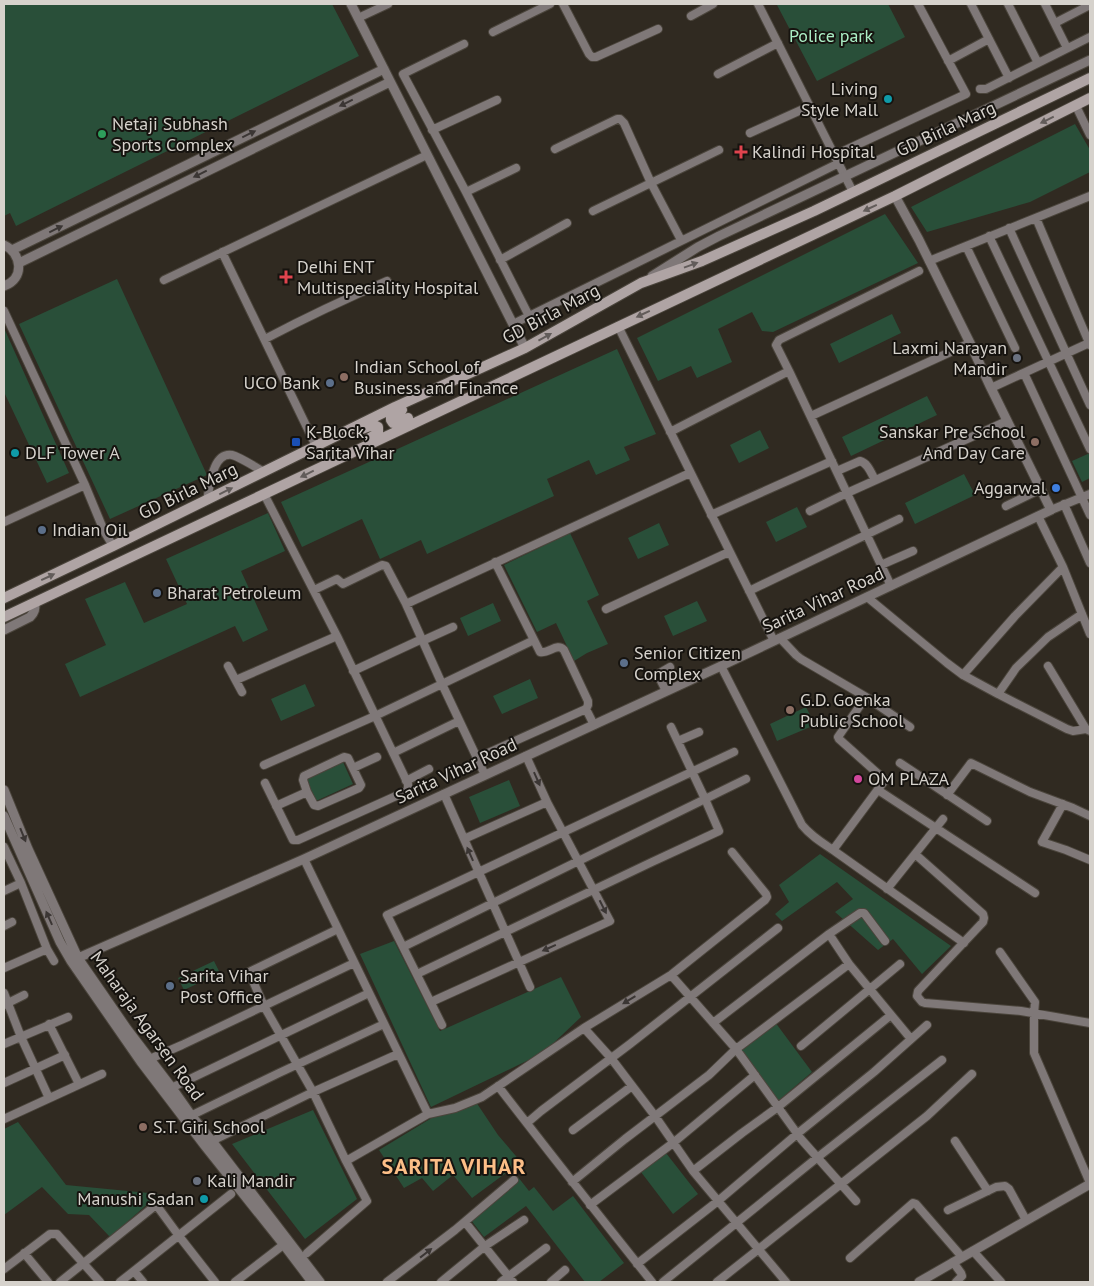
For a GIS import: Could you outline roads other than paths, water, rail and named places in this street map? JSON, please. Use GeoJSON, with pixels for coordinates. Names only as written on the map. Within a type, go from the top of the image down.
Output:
{"type":"FeatureCollection","features":[{"type":"Feature","properties":{"kind":"main road","name":"GD Birla Marg"},"geometry":{"type":"LineString","coordinates":[[4,598],[428,392],[524,348],[641,283],[702,261],[806,214],[1090,78]]}},
{"type":"Feature","properties":{"kind":"main road","name":"GD Birla Marg"},"geometry":{"type":"LineString","coordinates":[[4,617],[895,196],[1090,98]]}},
{"type":"Feature","properties":{"kind":"main road"},"geometry":{"type":"LineString","coordinates":[[428,392],[422,400],[391,417],[392,422],[397,423],[430,407],[449,406]]}},
{"type":"Feature","properties":{"kind":"main road"},"geometry":{"type":"LineString","coordinates":[[331,439],[340,438],[373,425],[378,427],[378,433],[349,449],[340,457]]}},
{"type":"Feature","properties":{"kind":"street"},"geometry":{"type":"LineString","coordinates":[[351,4],[524,348]]}},
{"type":"Feature","properties":{"kind":"street"},"geometry":{"type":"LineString","coordinates":[[358,18],[374,7],[388,4]]}},
{"type":"Feature","properties":{"kind":"street"},"geometry":{"type":"LineString","coordinates":[[493,32],[550,4]]}},
{"type":"Feature","properties":{"kind":"street"},"geometry":{"type":"LineString","coordinates":[[563,4],[592,57],[596,58],[658,29]]}},
{"type":"Feature","properties":{"kind":"street"},"geometry":{"type":"LineString","coordinates":[[691,16],[713,4]]}},
{"type":"Feature","properties":{"kind":"street"},"geometry":{"type":"LineString","coordinates":[[758,4],[853,192]]}},
{"type":"Feature","properties":{"kind":"street"},"geometry":{"type":"LineString","coordinates":[[513,324],[966,94],[918,4]]}},
{"type":"Feature","properties":{"kind":"street"},"geometry":{"type":"LineString","coordinates":[[971,4],[1009,78]]}},
{"type":"Feature","properties":{"kind":"street"},"geometry":{"type":"LineString","coordinates":[[1008,4],[1038,63]]}},
{"type":"Feature","properties":{"kind":"street"},"geometry":{"type":"LineString","coordinates":[[1045,4],[1067,48]]}},
{"type":"Feature","properties":{"kind":"street"},"geometry":{"type":"LineString","coordinates":[[1055,23],[1089,7]]}},
{"type":"Feature","properties":{"kind":"street"},"geometry":{"type":"LineString","coordinates":[[980,90],[1009,78],[1090,37]]}},
{"type":"Feature","properties":{"kind":"street"},"geometry":{"type":"LineString","coordinates":[[948,61],[989,39]]}},
{"type":"Feature","properties":{"kind":"street"},"geometry":{"type":"LineString","coordinates":[[718,74],[778,43]]}},
{"type":"Feature","properties":{"kind":"street"},"geometry":{"type":"LineString","coordinates":[[464,44],[403,74],[529,316]]}},
{"type":"Feature","properties":{"kind":"street"},"geometry":{"type":"LineString","coordinates":[[641,283],[698,247],[1090,60]]}},
{"type":"Feature","properties":{"kind":"street"},"geometry":{"type":"LineString","coordinates":[[4,286],[14,280],[18,272],[19,263],[16,255],[8,247],[384,69]]}},
{"type":"Feature","properties":{"kind":"street"},"geometry":{"type":"LineString","coordinates":[[19,263],[390,82]]}},
{"type":"Feature","properties":{"kind":"street"},"geometry":{"type":"LineString","coordinates":[[432,130],[497,100]]}},
{"type":"Feature","properties":{"kind":"street"},"geometry":{"type":"LineString","coordinates":[[750,133],[810,106]]}},
{"type":"Feature","properties":{"kind":"street"},"geometry":{"type":"LineString","coordinates":[[1076,106],[1090,135]]}},
{"type":"Feature","properties":{"kind":"street"},"geometry":{"type":"LineString","coordinates":[[555,149],[620,119],[624,123],[681,240]]}},
{"type":"Feature","properties":{"kind":"street"},"geometry":{"type":"LineString","coordinates":[[593,211],[719,150]]}},
{"type":"Feature","properties":{"kind":"street"},"geometry":{"type":"LineString","coordinates":[[164,280],[427,155]]}},
{"type":"Feature","properties":{"kind":"street"},"geometry":{"type":"LineString","coordinates":[[466,192],[516,168]]}},
{"type":"Feature","properties":{"kind":"street"},"geometry":{"type":"LineString","coordinates":[[895,196],[970,343],[1050,510],[1090,494]]}},
{"type":"Feature","properties":{"kind":"street"},"geometry":{"type":"LineString","coordinates":[[929,261],[1090,196]]}},
{"type":"Feature","properties":{"kind":"street"},"geometry":{"type":"LineString","coordinates":[[991,388],[1090,344],[1036,218]]}},
{"type":"Feature","properties":{"kind":"street"},"geometry":{"type":"LineString","coordinates":[[500,260],[567,223]]}},
{"type":"Feature","properties":{"kind":"street"},"geometry":{"type":"LineString","coordinates":[[1009,228],[1090,404]]}},
{"type":"Feature","properties":{"kind":"street"},"geometry":{"type":"LineString","coordinates":[[989,236],[1090,449]]}},
{"type":"Feature","properties":{"kind":"street"},"geometry":{"type":"LineString","coordinates":[[966,246],[1015,348]]}},
{"type":"Feature","properties":{"kind":"street"},"geometry":{"type":"LineString","coordinates":[[222,252],[316,446]]}},
{"type":"Feature","properties":{"kind":"street"},"geometry":{"type":"LineString","coordinates":[[891,586],[776,345],[779,340],[919,271]]}},
{"type":"Feature","properties":{"kind":"street"},"geometry":{"type":"LineString","coordinates":[[264,339],[336,303],[387,281]]}},
{"type":"Feature","properties":{"kind":"street"},"geometry":{"type":"LineString","coordinates":[[4,311],[104,531],[113,546]]}},
{"type":"Feature","properties":{"kind":"street"},"geometry":{"type":"LineString","coordinates":[[618,326],[748,591],[777,639],[801,659],[866,697],[910,727]]}},
{"type":"Feature","properties":{"kind":"street"},"geometry":{"type":"LineString","coordinates":[[811,416],[970,343]]}},
{"type":"Feature","properties":{"kind":"street"},"geometry":{"type":"LineString","coordinates":[[670,432],[789,371]]}},
{"type":"Feature","properties":{"kind":"street"},"geometry":{"type":"LineString","coordinates":[[1024,373],[1090,516]]}},
{"type":"Feature","properties":{"kind":"street"},"geometry":{"type":"LineString","coordinates":[[810,511],[1008,421]]}},
{"type":"Feature","properties":{"kind":"street"},"geometry":{"type":"LineString","coordinates":[[207,500],[216,463],[224,456],[232,456],[264,472]]}},
{"type":"Feature","properties":{"kind":"street"},"geometry":{"type":"LineString","coordinates":[[711,515],[832,461]]}},
{"type":"Feature","properties":{"kind":"street"},"geometry":{"type":"LineString","coordinates":[[837,471],[860,461],[866,464],[875,480]]}},
{"type":"Feature","properties":{"kind":"street"},"geometry":{"type":"LineString","coordinates":[[406,604],[690,473]]}},
{"type":"Feature","properties":{"kind":"street"},"geometry":{"type":"LineString","coordinates":[[4,522],[84,485]]}},
{"type":"Feature","properties":{"kind":"street"},"geometry":{"type":"LineString","coordinates":[[1006,506],[1041,489]]}},
{"type":"Feature","properties":{"kind":"street"},"geometry":{"type":"LineString","coordinates":[[264,494],[314,590],[408,788],[405,792],[293,840],[265,783]]}},
{"type":"Feature","properties":{"kind":"street"},"geometry":{"type":"LineString","coordinates":[[1064,504],[1090,563]]}},
{"type":"Feature","properties":{"kind":"street","name":"Sarita Vihar Road"},"geometry":{"type":"LineString","coordinates":[[74,960],[304,859],[666,692],[1050,510]]}},
{"type":"Feature","properties":{"kind":"street"},"geometry":{"type":"LineString","coordinates":[[1038,516],[1063,568],[1090,634]]}},
{"type":"Feature","properties":{"kind":"street"},"geometry":{"type":"LineString","coordinates":[[748,591],[899,519]]}},
{"type":"Feature","properties":{"kind":"street"},"geometry":{"type":"LineString","coordinates":[[881,565],[913,550]]}},
{"type":"Feature","properties":{"kind":"street"},"geometry":{"type":"LineString","coordinates":[[606,609],[729,552]]}},
{"type":"Feature","properties":{"kind":"street"},"geometry":{"type":"LineString","coordinates":[[477,758],[586,709],[588,705],[588,701],[562,647],[558,646],[547,652],[540,652],[495,562]]}},
{"type":"Feature","properties":{"kind":"street"},"geometry":{"type":"LineString","coordinates":[[314,590],[338,579],[343,584],[384,565],[387,568],[406,604],[485,775]]}},
{"type":"Feature","properties":{"kind":"street"},"geometry":{"type":"LineString","coordinates":[[963,675],[1015,616],[1063,568]]}},
{"type":"Feature","properties":{"kind":"street"},"geometry":{"type":"LineString","coordinates":[[867,597],[947,664],[963,675],[1067,729],[1074,731],[1088,730],[1048,666]]}},
{"type":"Feature","properties":{"kind":"street"},"geometry":{"type":"LineString","coordinates":[[4,630],[30,617],[35,610],[35,603]]}},
{"type":"Feature","properties":{"kind":"street"},"geometry":{"type":"LineString","coordinates":[[998,694],[1010,674],[1048,637],[1082,614]]}},
{"type":"Feature","properties":{"kind":"street"},"geometry":{"type":"LineString","coordinates":[[353,671],[453,627]]}},
{"type":"Feature","properties":{"kind":"street"},"geometry":{"type":"LineString","coordinates":[[236,680],[336,636]]}},
{"type":"Feature","properties":{"kind":"street"},"geometry":{"type":"LineString","coordinates":[[264,765],[375,716],[534,640]]}},
{"type":"Feature","properties":{"kind":"street"},"geometry":{"type":"LineString","coordinates":[[228,666],[242,692]]}},
{"type":"Feature","properties":{"kind":"street"},"geometry":{"type":"LineString","coordinates":[[721,666],[802,825],[811,836],[964,943]]}},
{"type":"Feature","properties":{"kind":"street"},"geometry":{"type":"LineString","coordinates":[[666,692],[658,674],[670,667]]}},
{"type":"Feature","properties":{"kind":"street"},"geometry":{"type":"LineString","coordinates":[[833,850],[885,780],[840,741],[838,737],[866,697]]}},
{"type":"Feature","properties":{"kind":"street"},"geometry":{"type":"LineString","coordinates":[[586,709],[594,724]]}},
{"type":"Feature","properties":{"kind":"street"},"geometry":{"type":"LineString","coordinates":[[393,753],[459,721]]}},
{"type":"Feature","properties":{"kind":"street"},"geometry":{"type":"LineString","coordinates":[[417,974],[719,831],[671,727]]}},
{"type":"Feature","properties":{"kind":"street"},"geometry":{"type":"LineString","coordinates":[[678,741],[699,732]]}},
{"type":"Feature","properties":{"kind":"street"},"geometry":{"type":"LineString","coordinates":[[442,1025],[386,915],[734,752]]}},
{"type":"Feature","properties":{"kind":"street"},"geometry":{"type":"LineString","coordinates":[[430,1002],[610,921],[547,802],[526,756]]}},
{"type":"Feature","properties":{"kind":"street"},"geometry":{"type":"LineString","coordinates":[[344,757],[348,758],[361,785],[359,788],[318,806],[314,805],[307,792],[302,778],[344,757]]}},
{"type":"Feature","properties":{"kind":"street"},"geometry":{"type":"LineString","coordinates":[[353,768],[377,757]]}},
{"type":"Feature","properties":{"kind":"street"},"geometry":{"type":"LineString","coordinates":[[947,795],[971,763],[1030,792],[1090,816]]}},
{"type":"Feature","properties":{"kind":"street"},"geometry":{"type":"LineString","coordinates":[[900,764],[987,820]]}},
{"type":"Feature","properties":{"kind":"street"},"geometry":{"type":"LineString","coordinates":[[406,781],[429,769]]}},
{"type":"Feature","properties":{"kind":"street"},"geometry":{"type":"LineString","coordinates":[[402,947],[746,779]]}},
{"type":"Feature","properties":{"kind":"street","name":"Maharaja Agarsen Road"},"geometry":{"type":"LineString","coordinates":[[4,790],[7,807],[32,857],[74,960]]}},
{"type":"Feature","properties":{"kind":"street"},"geometry":{"type":"LineString","coordinates":[[878,790],[1035,892]]}},
{"type":"Feature","properties":{"kind":"street"},"geometry":{"type":"LineString","coordinates":[[276,806],[307,792]]}},
{"type":"Feature","properties":{"kind":"street"},"geometry":{"type":"LineString","coordinates":[[444,794],[530,987]]}},
{"type":"Feature","properties":{"kind":"street"},"geometry":{"type":"LineString","coordinates":[[464,839],[547,802]]}},
{"type":"Feature","properties":{"kind":"street"},"geometry":{"type":"LineString","coordinates":[[1063,804],[1042,842],[1090,860]]}},
{"type":"Feature","properties":{"kind":"street","name":"Maharaja Agarsen Road"},"geometry":{"type":"LineString","coordinates":[[4,816],[60,942],[188,1117],[286,1243],[320,1282]]}},
{"type":"Feature","properties":{"kind":"street"},"geometry":{"type":"LineString","coordinates":[[887,889],[943,819]]}},
{"type":"Feature","properties":{"kind":"street"},"geometry":{"type":"LineString","coordinates":[[4,847],[54,961]]}},
{"type":"Feature","properties":{"kind":"street"},"geometry":{"type":"LineString","coordinates":[[346,1161],[428,1114],[455,1108],[482,1097],[584,1028],[671,975],[765,900],[766,894],[732,852]]}},
{"type":"Feature","properties":{"kind":"street"},"geometry":{"type":"LineString","coordinates":[[915,854],[983,914],[984,918],[983,922],[918,991],[917,996],[922,1002],[1021,1011],[1090,1023]]}},
{"type":"Feature","properties":{"kind":"street"},"geometry":{"type":"LineString","coordinates":[[304,859],[428,1114]]}},
{"type":"Feature","properties":{"kind":"street"},"geometry":{"type":"LineString","coordinates":[[4,891],[21,883]]}},
{"type":"Feature","properties":{"kind":"street"},"geometry":{"type":"LineString","coordinates":[[713,1023],[829,934],[862,912],[885,941]]}},
{"type":"Feature","properties":{"kind":"street"},"geometry":{"type":"LineString","coordinates":[[4,926],[12,922]]}},
{"type":"Feature","properties":{"kind":"street"},"geometry":{"type":"LineString","coordinates":[[306,1253],[367,1200],[313,1092],[264,1006],[249,972],[338,928]]}},
{"type":"Feature","properties":{"kind":"street"},"geometry":{"type":"LineString","coordinates":[[527,1123],[778,928]]}},
{"type":"Feature","properties":{"kind":"street"},"geometry":{"type":"LineString","coordinates":[[829,934],[848,964],[911,1039]]}},
{"type":"Feature","properties":{"kind":"street"},"geometry":{"type":"LineString","coordinates":[[4,968],[47,948]]}},
{"type":"Feature","properties":{"kind":"street"},"geometry":{"type":"LineString","coordinates":[[919,1282],[1090,1183],[1034,1052],[1035,1002],[1000,952]]}},
{"type":"Feature","properties":{"kind":"street"},"geometry":{"type":"LineString","coordinates":[[145,1060],[354,963]]}},
{"type":"Feature","properties":{"kind":"street"},"geometry":{"type":"LineString","coordinates":[[572,1182],[709,1075],[736,1049],[848,964]]}},
{"type":"Feature","properties":{"kind":"street"},"geometry":{"type":"LineString","coordinates":[[802,1046],[900,964]]}},
{"type":"Feature","properties":{"kind":"street"},"geometry":{"type":"LineString","coordinates":[[671,975],[736,1049],[798,1134],[856,1200]]}},
{"type":"Feature","properties":{"kind":"street"},"geometry":{"type":"LineString","coordinates":[[168,1090],[369,992]]}},
{"type":"Feature","properties":{"kind":"street"},"geometry":{"type":"LineString","coordinates":[[4,993],[6,1004],[49,1098]]}},
{"type":"Feature","properties":{"kind":"street"},"geometry":{"type":"LineString","coordinates":[[6,1004],[24,995]]}},
{"type":"Feature","properties":{"kind":"street"},"geometry":{"type":"LineString","coordinates":[[693,1171],[778,1107],[890,1015]]}},
{"type":"Feature","properties":{"kind":"street"},"geometry":{"type":"LineString","coordinates":[[4,1044],[68,1017]]}},
{"type":"Feature","properties":{"kind":"street"},"geometry":{"type":"LineString","coordinates":[[49,1024],[79,1084]]}},
{"type":"Feature","properties":{"kind":"street"},"geometry":{"type":"LineString","coordinates":[[188,1117],[384,1024]]}},
{"type":"Feature","properties":{"kind":"street"},"geometry":{"type":"LineString","coordinates":[[638,1264],[718,1201],[874,1072],[927,1025]]}},
{"type":"Feature","properties":{"kind":"street"},"geometry":{"type":"LineString","coordinates":[[584,1028],[655,1116],[693,1171],[786,1282]]}},
{"type":"Feature","properties":{"kind":"street"},"geometry":{"type":"LineString","coordinates":[[209,1144],[313,1092],[398,1054]]}},
{"type":"Feature","properties":{"kind":"street"},"geometry":{"type":"LineString","coordinates":[[4,1083],[65,1055]]}},
{"type":"Feature","properties":{"kind":"street"},"geometry":{"type":"LineString","coordinates":[[664,1282],[818,1157],[942,1060]]}},
{"type":"Feature","properties":{"kind":"street"},"geometry":{"type":"LineString","coordinates":[[4,1119],[102,1074]]}},
{"type":"Feature","properties":{"kind":"street"},"geometry":{"type":"LineString","coordinates":[[717,1282],[927,1116],[972,1074]]}},
{"type":"Feature","properties":{"kind":"street"},"geometry":{"type":"LineString","coordinates":[[590,1204],[673,1143],[755,1075]]}},
{"type":"Feature","properties":{"kind":"street"},"geometry":{"type":"LineString","coordinates":[[498,1086],[547,1151],[652,1282]]}},
{"type":"Feature","properties":{"kind":"street"},"geometry":{"type":"LineString","coordinates":[[573,1130],[632,1086]]}},
{"type":"Feature","properties":{"kind":"street"},"geometry":{"type":"LineString","coordinates":[[955,1141],[988,1191]]}},
{"type":"Feature","properties":{"kind":"street"},"geometry":{"type":"LineString","coordinates":[[387,1282],[465,1222],[514,1180]]}},
{"type":"Feature","properties":{"kind":"street"},"geometry":{"type":"LineString","coordinates":[[948,1210],[996,1187],[1005,1186],[1009,1189],[1026,1220]]}},
{"type":"Feature","properties":{"kind":"street"},"geometry":{"type":"LineString","coordinates":[[120,1282],[231,1194]]}},
{"type":"Feature","properties":{"kind":"street"},"geometry":{"type":"LineString","coordinates":[[850,1258],[913,1203],[930,1220],[958,1260],[962,1276],[956,1282]]}},
{"type":"Feature","properties":{"kind":"street"},"geometry":{"type":"LineString","coordinates":[[60,1282],[156,1205],[215,1282]]}},
{"type":"Feature","properties":{"kind":"street"},"geometry":{"type":"LineString","coordinates":[[442,1282],[485,1246],[524,1220]]}},
{"type":"Feature","properties":{"kind":"street"},"geometry":{"type":"LineString","coordinates":[[465,1222],[510,1279]]}},
{"type":"Feature","properties":{"kind":"street"},"geometry":{"type":"LineString","coordinates":[[4,1269],[50,1234],[54,1233],[57,1234],[100,1282]]}},
{"type":"Feature","properties":{"kind":"street"},"geometry":{"type":"LineString","coordinates":[[235,1282],[286,1243]]}},
{"type":"Feature","properties":{"kind":"street","name":"Maharaja Agarsen Road"},"geometry":{"type":"LineString","coordinates":[[286,1243],[312,1282]]}},
{"type":"Feature","properties":{"kind":"street"},"geometry":{"type":"LineString","coordinates":[[501,1282],[510,1279],[546,1248]]}},
{"type":"Feature","properties":{"kind":"street"},"geometry":{"type":"LineString","coordinates":[[973,1251],[997,1281]]}},
{"type":"Feature","properties":{"kind":"street"},"geometry":{"type":"LineString","coordinates":[[24,1253],[48,1282]]}},
{"type":"Feature","properties":{"kind":"street"},"geometry":{"type":"LineString","coordinates":[[551,1282],[565,1270]]}},
{"type":"Feature","properties":{"kind":"street"},"geometry":{"type":"LineString","coordinates":[[134,1271],[143,1282]]}},
{"type":"Feature","properties":{"kind":"place","name":"Living Style Mall"},"geometry":{"type":"Point","coordinates":[888,99]}},
{"type":"Feature","properties":{"kind":"place","name":"Netaji Subhash Sports Complex"},"geometry":{"type":"Point","coordinates":[102,134]}},
{"type":"Feature","properties":{"kind":"place","name":"Kalindi Hospital"},"geometry":{"type":"Point","coordinates":[741,152]}},
{"type":"Feature","properties":{"kind":"place","name":"Delhi ENT Multispeciality Hospital"},"geometry":{"type":"Point","coordinates":[286,277]}},
{"type":"Feature","properties":{"kind":"place","name":"Laxmi Narayan Mandir"},"geometry":{"type":"Point","coordinates":[1017,358]}},
{"type":"Feature","properties":{"kind":"place","name":"Indian School of Business and Finance"},"geometry":{"type":"Point","coordinates":[344,377]}},
{"type":"Feature","properties":{"kind":"place","name":"UCO Bank"},"geometry":{"type":"Point","coordinates":[330,383]}},
{"type":"Feature","properties":{"kind":"place","name":"K-Block, Sarita Vihar"},"geometry":{"type":"Point","coordinates":[296,442]}},
{"type":"Feature","properties":{"kind":"place","name":"Sanskar Pre School And Day Care"},"geometry":{"type":"Point","coordinates":[1035,442]}},
{"type":"Feature","properties":{"kind":"place","name":"DLF Tower A"},"geometry":{"type":"Point","coordinates":[15,453]}},
{"type":"Feature","properties":{"kind":"place","name":"Aggarwal"},"geometry":{"type":"Point","coordinates":[1056,488]}},
{"type":"Feature","properties":{"kind":"place","name":"Indian Oil"},"geometry":{"type":"Point","coordinates":[42,530]}},
{"type":"Feature","properties":{"kind":"place","name":"Bharat Petroleum"},"geometry":{"type":"Point","coordinates":[157,593]}},
{"type":"Feature","properties":{"kind":"place","name":"Senior Citizen Complex"},"geometry":{"type":"Point","coordinates":[624,663]}},
{"type":"Feature","properties":{"kind":"place","name":"G.D. Goenka Public School"},"geometry":{"type":"Point","coordinates":[790,710]}},
{"type":"Feature","properties":{"kind":"place","name":"OM PLAZA"},"geometry":{"type":"Point","coordinates":[858,779]}},
{"type":"Feature","properties":{"kind":"place","name":"Sarita Vihar Post Office"},"geometry":{"type":"Point","coordinates":[170,986]}},
{"type":"Feature","properties":{"kind":"place","name":"S.T. Giri School"},"geometry":{"type":"Point","coordinates":[143,1127]}},
{"type":"Feature","properties":{"kind":"place","name":"Kali Mandir"},"geometry":{"type":"Point","coordinates":[197,1181]}},
{"type":"Feature","properties":{"kind":"place","name":"Manushi Sadan"},"geometry":{"type":"Point","coordinates":[204,1199]}},
{"type":"Feature","properties":{"kind":"district","name":"SARITA VIHAR"},"geometry":{"type":"Point","coordinates":[454,1166]}},
{"type":"Feature","properties":{"kind":"park label","name":"Police park"},"geometry":{"type":"Point","coordinates":[831,36]}}]}
